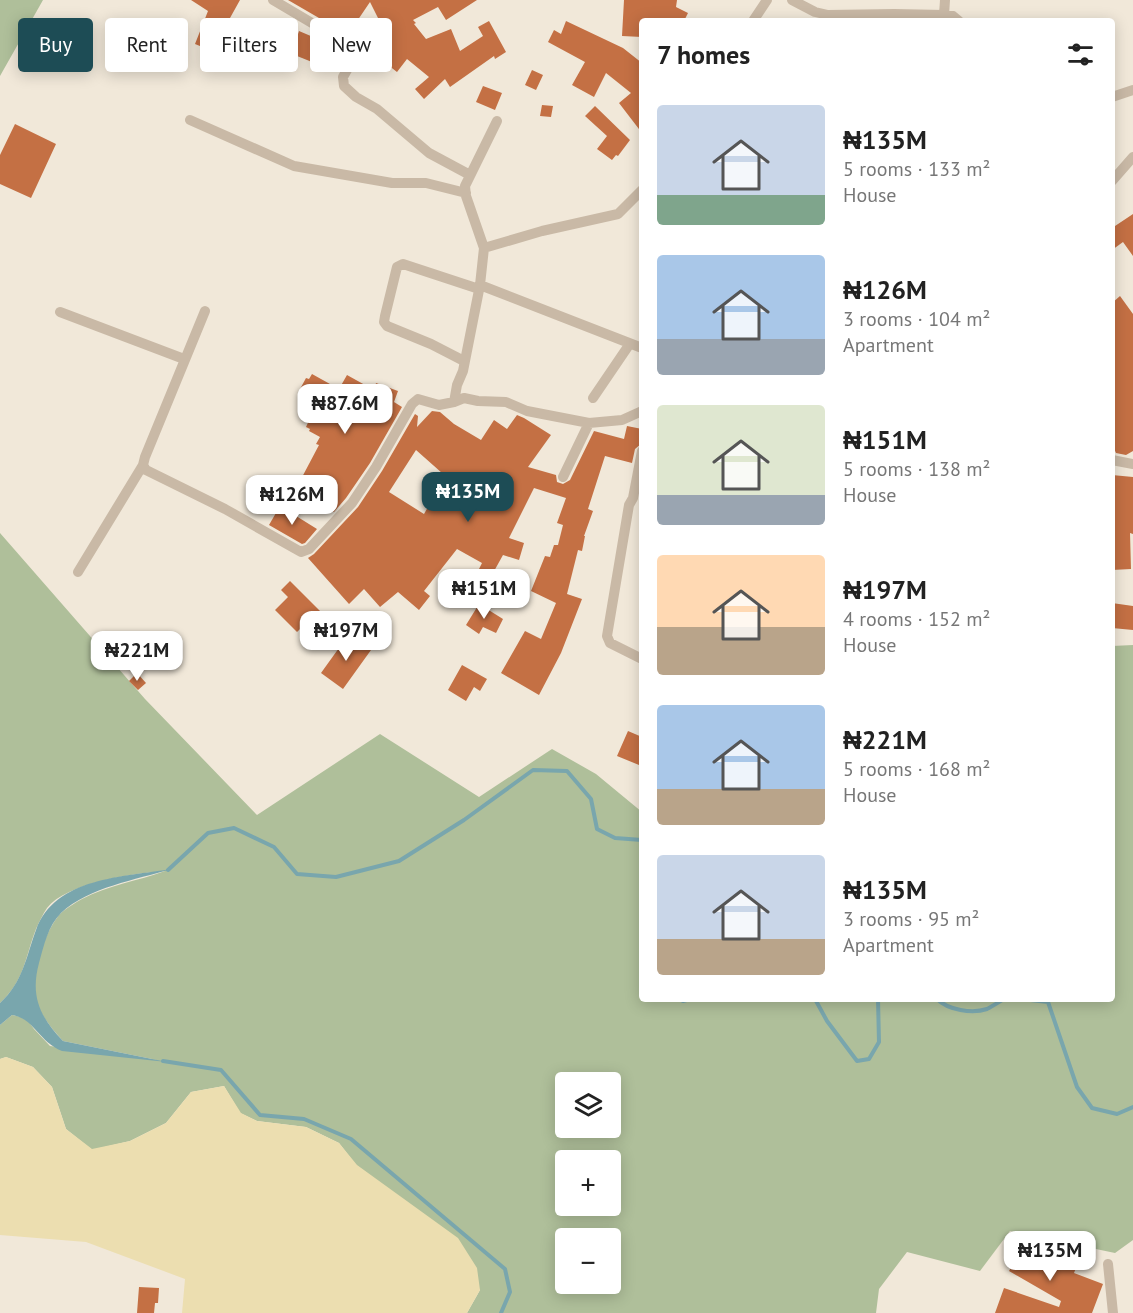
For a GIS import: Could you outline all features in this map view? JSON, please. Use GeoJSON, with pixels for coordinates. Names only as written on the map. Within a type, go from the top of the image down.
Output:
{"type":"FeatureCollection","features":[{"type":"Feature","properties":{"kind":"street"},"geometry":{"type":"LineString","coordinates":[[273,0],[344,42],[356,54],[343,77],[344,86],[356,97],[377,109],[429,153],[470,175]]}},
{"type":"Feature","properties":{"kind":"street"},"geometry":{"type":"LineString","coordinates":[[755,18],[767,0]]}},
{"type":"Feature","properties":{"kind":"street"},"geometry":{"type":"LineString","coordinates":[[792,0],[815,12],[828,15],[944,15],[955,18]]}},
{"type":"Feature","properties":{"kind":"street"},"geometry":{"type":"LineString","coordinates":[[944,15],[945,0]]}},
{"type":"Feature","properties":{"kind":"street"},"geometry":{"type":"LineString","coordinates":[[1115,96],[1133,90]]}},
{"type":"Feature","properties":{"kind":"street"},"geometry":{"type":"LineString","coordinates":[[190,120],[294,166],[392,183],[426,183],[466,193]]}},
{"type":"Feature","properties":{"kind":"street"},"geometry":{"type":"LineString","coordinates":[[454,402],[456,385],[463,371],[484,248],[465,186],[497,121]]}},
{"type":"Feature","properties":{"kind":"street"},"geometry":{"type":"LineString","coordinates":[[1115,178],[1133,157]]}},
{"type":"Feature","properties":{"kind":"street"},"geometry":{"type":"LineString","coordinates":[[484,248],[542,231],[618,214],[639,193]]}},
{"type":"Feature","properties":{"kind":"street"},"geometry":{"type":"LineString","coordinates":[[464,361],[431,344],[387,326],[384,322],[397,267],[403,264],[479,287],[639,347]]}},
{"type":"Feature","properties":{"kind":"street"},"geometry":{"type":"LineString","coordinates":[[78,572],[143,465],[205,310]]}},
{"type":"Feature","properties":{"kind":"street"},"geometry":{"type":"LineString","coordinates":[[60,312],[184,359]]}},
{"type":"Feature","properties":{"kind":"street"},"geometry":{"type":"LineString","coordinates":[[593,398],[629,345]]}},
{"type":"Feature","properties":{"kind":"street"},"geometry":{"type":"LineString","coordinates":[[143,465],[146,470],[225,509],[301,552],[309,549],[352,503],[376,467],[412,404],[418,399],[439,405],[464,398],[506,402],[527,411],[589,423],[622,420],[639,412]]}},
{"type":"Feature","properties":{"kind":"street"},"geometry":{"type":"LineString","coordinates":[[563,477],[589,423]]}},
{"type":"Feature","properties":{"kind":"street"},"geometry":{"type":"LineString","coordinates":[[1115,461],[1133,464]]}},
{"type":"Feature","properties":{"kind":"street"},"geometry":{"type":"LineString","coordinates":[[639,479],[637,498],[629,505],[607,636],[610,643],[639,658]]}},
{"type":"Feature","properties":{"kind":"street"},"geometry":{"type":"LineString","coordinates":[[1108,1264],[1113,1313]]}},
{"type":"Feature","properties":{"kind":"green space"},"geometry":{"type":"Polygon","coordinates":[[[0,0],[43,0],[33,18],[18,18],[18,44],[0,76],[0,0]]]}},
{"type":"Feature","properties":{"kind":"green space"},"geometry":{"type":"Polygon","coordinates":[[[0,533],[145,699],[257,815],[380,734],[479,797],[552,749],[596,774],[639,810],[639,1002],[1115,1002],[1115,646],[1133,645],[1133,1240],[1115,1253],[1010,1231],[980,1271],[907,1252],[879,1289],[876,1313],[467,1313],[480,1290],[402,1199],[356,1165],[339,1143],[306,1127],[257,1121],[240,1113],[224,1086],[191,1092],[166,1123],[130,1141],[92,1150],[66,1129],[52,1087],[33,1067],[6,1057],[0,1059],[0,1025],[12,1015],[29,1022],[50,1046],[157,1060],[63,1041],[39,1008],[35,981],[39,957],[47,934],[61,913],[92,894],[165,871],[102,881],[56,899],[47,908],[38,924],[15,986],[0,1003],[0,533]]]}},
{"type":"Feature","properties":{"kind":"sand"},"geometry":{"type":"Polygon","coordinates":[[[6,1057],[33,1067],[52,1087],[66,1129],[92,1149],[130,1141],[166,1123],[191,1092],[224,1086],[241,1113],[257,1121],[306,1127],[339,1143],[357,1165],[458,1238],[477,1268],[480,1290],[467,1313],[182,1313],[185,1279],[86,1242],[0,1235],[0,1059],[6,1057]]]}},
{"type":"Feature","properties":{"kind":"water"},"geometry":{"type":"Polygon","coordinates":[[[171,869],[99,891],[72,904],[61,913],[47,936],[39,963],[36,986],[43,1014],[63,1041],[167,1062],[62,1051],[47,1042],[26,1021],[12,1015],[0,1025],[0,1003],[19,978],[45,912],[58,899],[93,883],[171,869]]]}},
{"type":"Feature","properties":{"kind":"building"},"geometry":{"type":"Polygon","coordinates":[[[191,0],[240,0],[230,18],[205,18],[208,11],[191,0]]]}},
{"type":"Feature","properties":{"kind":"building"},"geometry":{"type":"Polygon","coordinates":[[[288,0],[477,0],[446,20],[438,7],[413,20],[416,23],[414,24],[426,39],[451,29],[460,51],[483,36],[478,27],[489,21],[506,52],[495,59],[494,56],[450,87],[445,79],[424,99],[415,89],[429,77],[407,59],[397,72],[392,68],[392,18],[378,18],[370,2],[359,18],[319,18],[288,0]]]}},
{"type":"Feature","properties":{"kind":"building"},"geometry":{"type":"Polygon","coordinates":[[[624,0],[677,0],[676,7],[688,13],[686,18],[639,18],[639,37],[622,36],[624,0]]]}},
{"type":"Feature","properties":{"kind":"building"},"geometry":{"type":"Polygon","coordinates":[[[566,21],[623,48],[639,61],[639,129],[619,103],[631,93],[606,73],[594,97],[572,85],[585,62],[548,42],[554,30],[561,34],[566,21]]]}},
{"type":"Feature","properties":{"kind":"building"},"geometry":{"type":"Polygon","coordinates":[[[200,31],[200,46],[195,44],[200,31]]]}},
{"type":"Feature","properties":{"kind":"building"},"geometry":{"type":"Polygon","coordinates":[[[299,31],[310,36],[310,61],[298,56],[299,31]]]}},
{"type":"Feature","properties":{"kind":"building"},"geometry":{"type":"Polygon","coordinates":[[[532,70],[543,75],[536,90],[525,85],[532,70]]]}},
{"type":"Feature","properties":{"kind":"building"},"geometry":{"type":"Polygon","coordinates":[[[483,86],[502,93],[495,110],[476,102],[483,86]]]}},
{"type":"Feature","properties":{"kind":"building"},"geometry":{"type":"Polygon","coordinates":[[[542,105],[553,106],[551,117],[540,116],[542,105]]]}},
{"type":"Feature","properties":{"kind":"building"},"geometry":{"type":"Polygon","coordinates":[[[595,106],[630,140],[612,160],[597,149],[607,136],[585,116],[595,106]]]}},
{"type":"Feature","properties":{"kind":"building"},"geometry":{"type":"Polygon","coordinates":[[[15,124],[56,144],[31,198],[0,184],[0,155],[15,124]]]}},
{"type":"Feature","properties":{"kind":"building"},"geometry":{"type":"Polygon","coordinates":[[[1133,214],[1133,256],[1123,242],[1115,248],[1115,226],[1133,214]]]}},
{"type":"Feature","properties":{"kind":"building"},"geometry":{"type":"Polygon","coordinates":[[[1120,296],[1133,314],[1133,451],[1126,455],[1115,451],[1115,300],[1120,296]]]}},
{"type":"Feature","properties":{"kind":"building"},"geometry":{"type":"Polygon","coordinates":[[[312,374],[339,389],[347,375],[374,390],[376,383],[398,391],[394,402],[402,407],[370,463],[334,512],[303,493],[307,487],[300,481],[319,445],[316,444],[320,437],[306,427],[318,401],[299,391],[306,378],[309,379],[312,374]]]}},
{"type":"Feature","properties":{"kind":"building"},"geometry":{"type":"Polygon","coordinates":[[[432,411],[440,412],[454,424],[481,440],[494,420],[507,429],[517,415],[524,418],[551,435],[528,467],[556,475],[557,482],[563,484],[570,480],[594,431],[624,439],[627,426],[639,428],[639,446],[635,449],[632,463],[605,456],[588,509],[593,511],[584,536],[582,551],[578,550],[567,594],[582,599],[561,653],[539,695],[501,673],[525,631],[541,639],[556,603],[531,591],[545,556],[550,557],[554,545],[558,545],[563,525],[557,523],[566,498],[534,488],[509,538],[524,543],[519,560],[503,555],[493,573],[497,575],[484,601],[467,593],[482,563],[457,549],[424,591],[430,596],[419,610],[398,592],[380,607],[364,589],[349,604],[308,558],[358,507],[415,414],[418,416],[417,427],[432,411]],[[416,450],[389,492],[424,514],[432,500],[436,503],[451,481],[416,450]]]}},
{"type":"Feature","properties":{"kind":"building"},"geometry":{"type":"Polygon","coordinates":[[[1115,475],[1133,477],[1131,569],[1115,570],[1115,475]]]}},
{"type":"Feature","properties":{"kind":"building"},"geometry":{"type":"Polygon","coordinates":[[[280,506],[317,529],[305,543],[302,544],[269,525],[280,506]]]}},
{"type":"Feature","properties":{"kind":"building"},"geometry":{"type":"Polygon","coordinates":[[[290,581],[331,622],[322,631],[310,619],[297,632],[275,610],[288,597],[281,590],[290,581]]]}},
{"type":"Feature","properties":{"kind":"building"},"geometry":{"type":"Polygon","coordinates":[[[1115,603],[1133,606],[1133,630],[1115,628],[1115,603]]]}},
{"type":"Feature","properties":{"kind":"building"},"geometry":{"type":"Polygon","coordinates":[[[479,604],[503,619],[496,633],[483,627],[479,634],[466,625],[479,604]]]}},
{"type":"Feature","properties":{"kind":"building"},"geometry":{"type":"Polygon","coordinates":[[[349,634],[371,650],[343,689],[321,673],[349,634]]]}},
{"type":"Feature","properties":{"kind":"building"},"geometry":{"type":"Polygon","coordinates":[[[462,665],[487,679],[480,691],[474,687],[466,701],[448,690],[462,665]]]}},
{"type":"Feature","properties":{"kind":"building"},"geometry":{"type":"Polygon","coordinates":[[[137,673],[146,683],[138,690],[129,681],[137,673]]]}},
{"type":"Feature","properties":{"kind":"building"},"geometry":{"type":"Polygon","coordinates":[[[628,731],[639,736],[639,765],[617,756],[628,731]]]}},
{"type":"Feature","properties":{"kind":"building"},"geometry":{"type":"Polygon","coordinates":[[[1024,1238],[1051,1244],[1050,1246],[1080,1257],[1074,1273],[1103,1284],[1092,1313],[995,1313],[1004,1288],[1059,1307],[1061,1301],[1009,1271],[1021,1250],[1024,1238]]]}},
{"type":"Feature","properties":{"kind":"building"},"geometry":{"type":"Polygon","coordinates":[[[139,1287],[159,1288],[158,1303],[155,1303],[154,1313],[137,1313],[139,1287]]]}},
{"type":"Feature","properties":{"kind":"waterway"},"geometry":{"type":"LineString","coordinates":[[168,870],[208,833],[234,828],[274,847],[297,874],[336,877],[399,861],[464,820],[533,770],[567,771],[591,799],[597,829],[615,838],[639,840]]}},
{"type":"Feature","properties":{"kind":"waterway"},"geometry":{"type":"LineString","coordinates":[[817,1002],[827,1021],[857,1061],[869,1059],[879,1042],[878,1002]]}},
{"type":"Feature","properties":{"kind":"waterway"},"geometry":{"type":"LineString","coordinates":[[941,1002],[960,1010],[974,1011],[987,1009],[999,1002]]}},
{"type":"Feature","properties":{"kind":"waterway"},"geometry":{"type":"LineString","coordinates":[[1048,1002],[1077,1087],[1092,1108],[1117,1114],[1133,1107]]}},
{"type":"Feature","properties":{"kind":"waterway"},"geometry":{"type":"LineString","coordinates":[[163,1061],[221,1070],[260,1115],[304,1119],[351,1139],[505,1269],[510,1292],[501,1313]]}}]}
